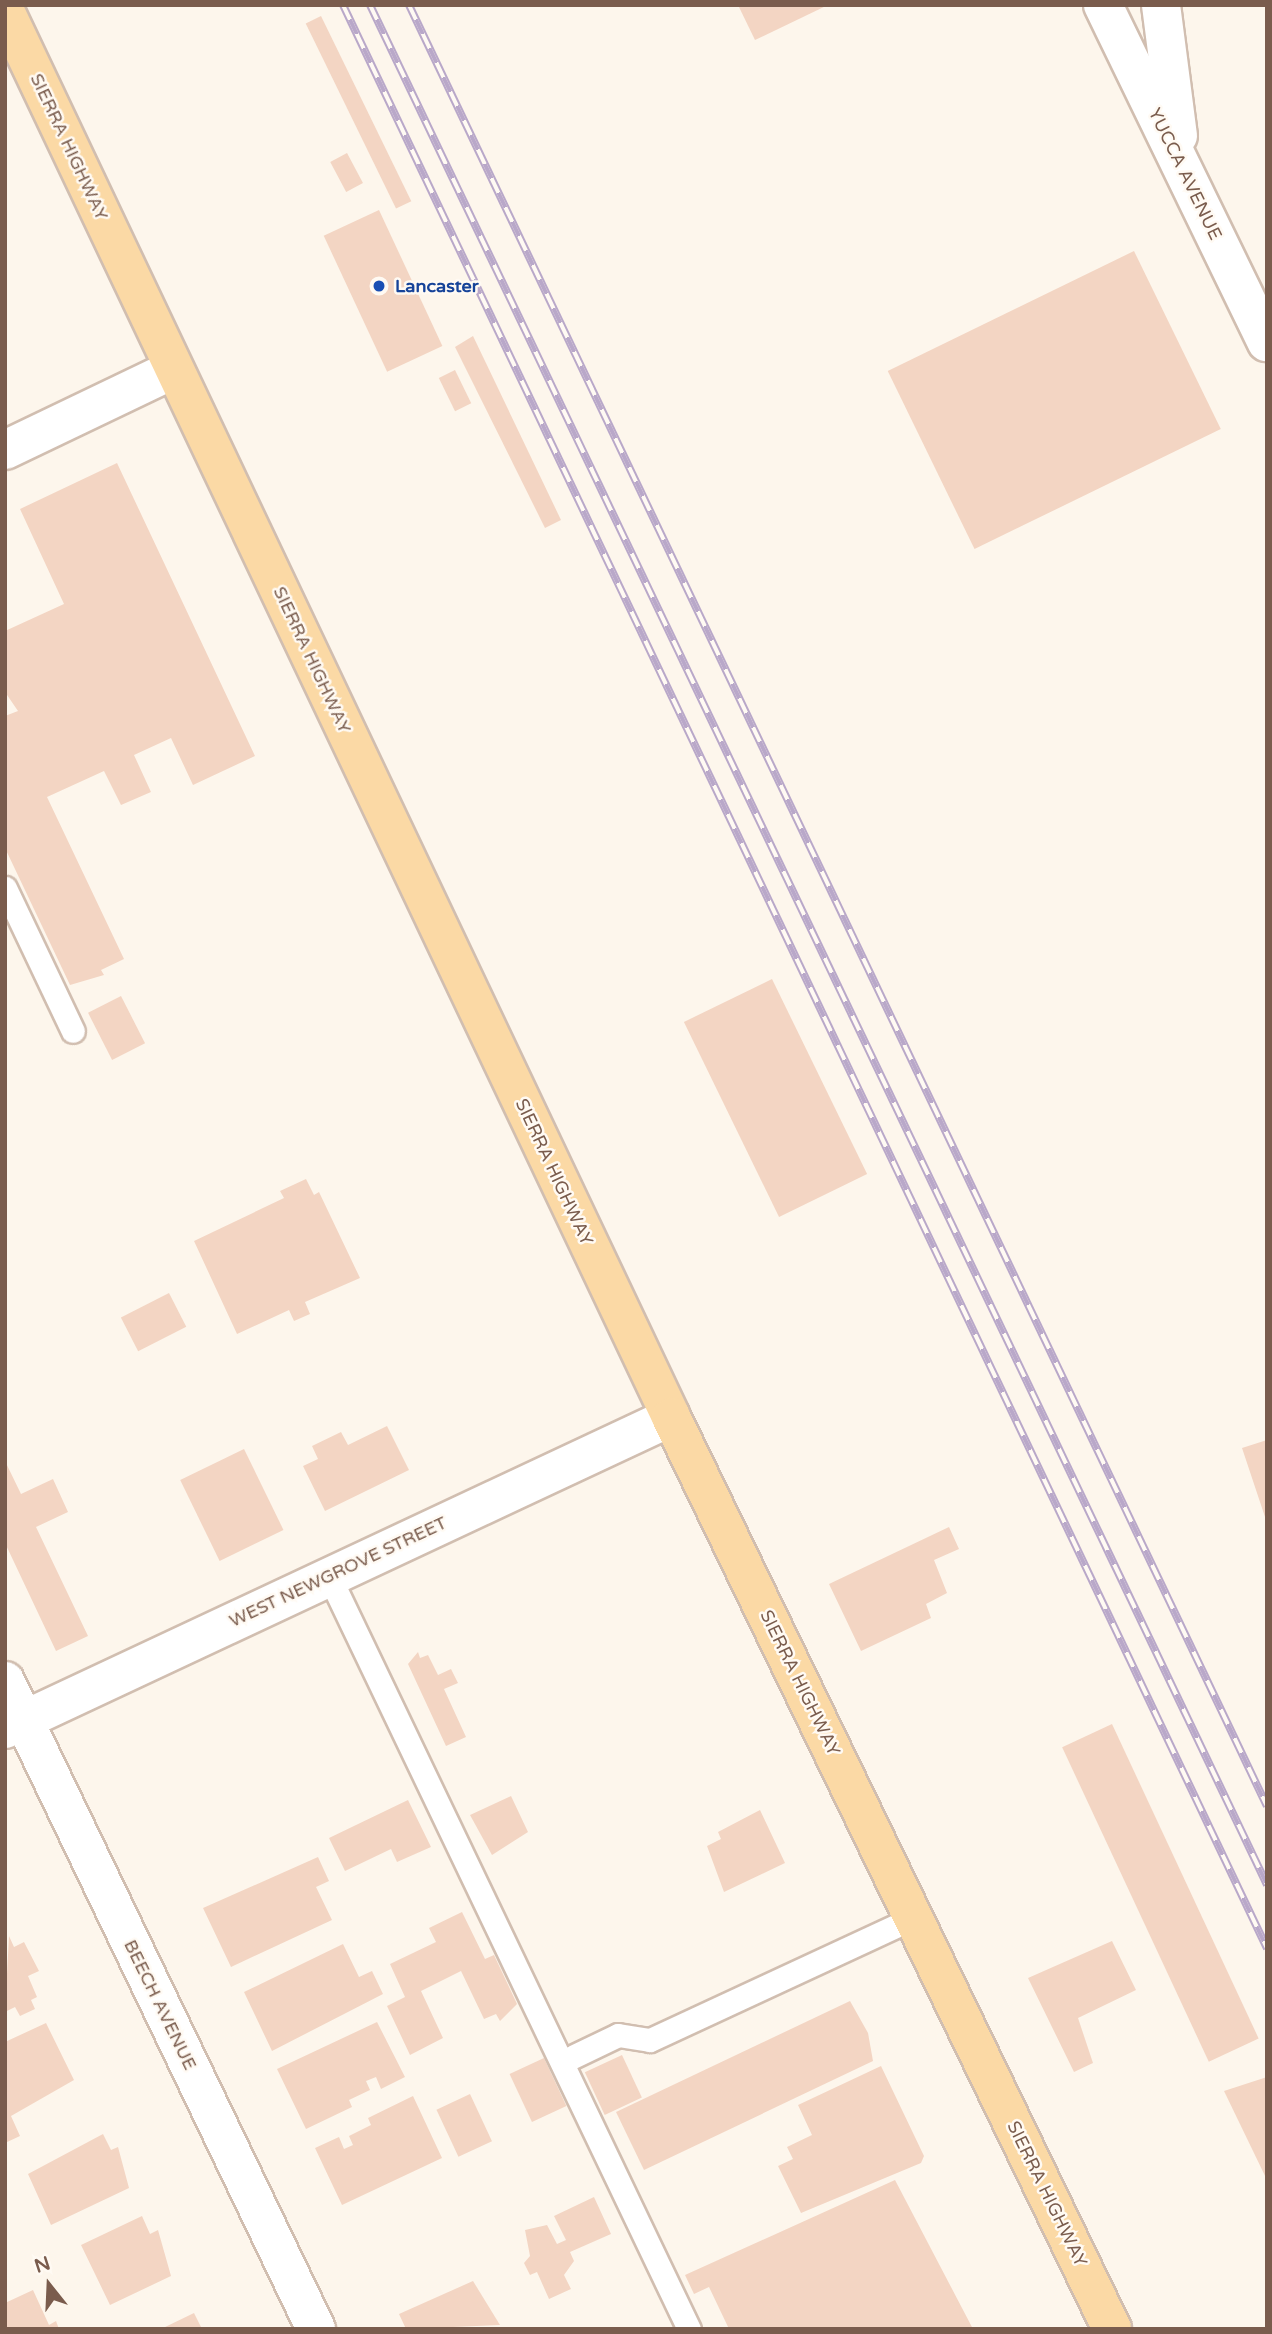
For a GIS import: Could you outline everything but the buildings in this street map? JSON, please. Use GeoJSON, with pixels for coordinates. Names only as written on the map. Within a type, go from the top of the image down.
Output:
{"type":"FeatureCollection","features":[{"type":"Feature","properties":{"kind":"main road","name":"SIERRA HIGHWAY"},"geometry":{"type":"LineString","coordinates":[[5,11],[671,1417],[1111,2328]]}},
{"type":"Feature","properties":{"kind":"street","name":"YUCCA AVENUE"},"geometry":{"type":"LineString","coordinates":[[1103,5],[1267,342]]}},
{"type":"Feature","properties":{"kind":"street"},"geometry":{"type":"LineString","coordinates":[[1161,5],[1182,169]]}},
{"type":"Feature","properties":{"kind":"street"},"geometry":{"type":"LineString","coordinates":[[5,450],[174,369]]}},
{"type":"Feature","properties":{"kind":"street","name":"WEST NEWGROVE STREET"},"geometry":{"type":"LineString","coordinates":[[15,1725],[671,1417]]}},
{"type":"Feature","properties":{"kind":"street","name":"BEECH AVENUE"},"geometry":{"type":"LineString","coordinates":[[5,1681],[15,1725],[316,2329]]}},
{"type":"Feature","properties":{"kind":"lane"},"geometry":{"type":"LineString","coordinates":[[5,888],[73,1031]]}},
{"type":"Feature","properties":{"kind":"lane"},"geometry":{"type":"LineString","coordinates":[[329,1576],[689,2329]]}},
{"type":"Feature","properties":{"kind":"lane"},"geometry":{"type":"LineString","coordinates":[[562,2062],[618,2035],[650,2040],[913,1918]]}},
{"type":"Feature","properties":{"kind":"railway"},"geometry":{"type":"LineString","coordinates":[[343,5],[1267,1948]]}},
{"type":"Feature","properties":{"kind":"railway"},"geometry":{"type":"LineString","coordinates":[[370,5],[1267,1885]]}},
{"type":"Feature","properties":{"kind":"railway"},"geometry":{"type":"LineString","coordinates":[[409,5],[1267,1806]]}},
{"type":"Feature","properties":{"kind":"place","name":"Lancaster"},"geometry":{"type":"Point","coordinates":[379,286]}}]}
